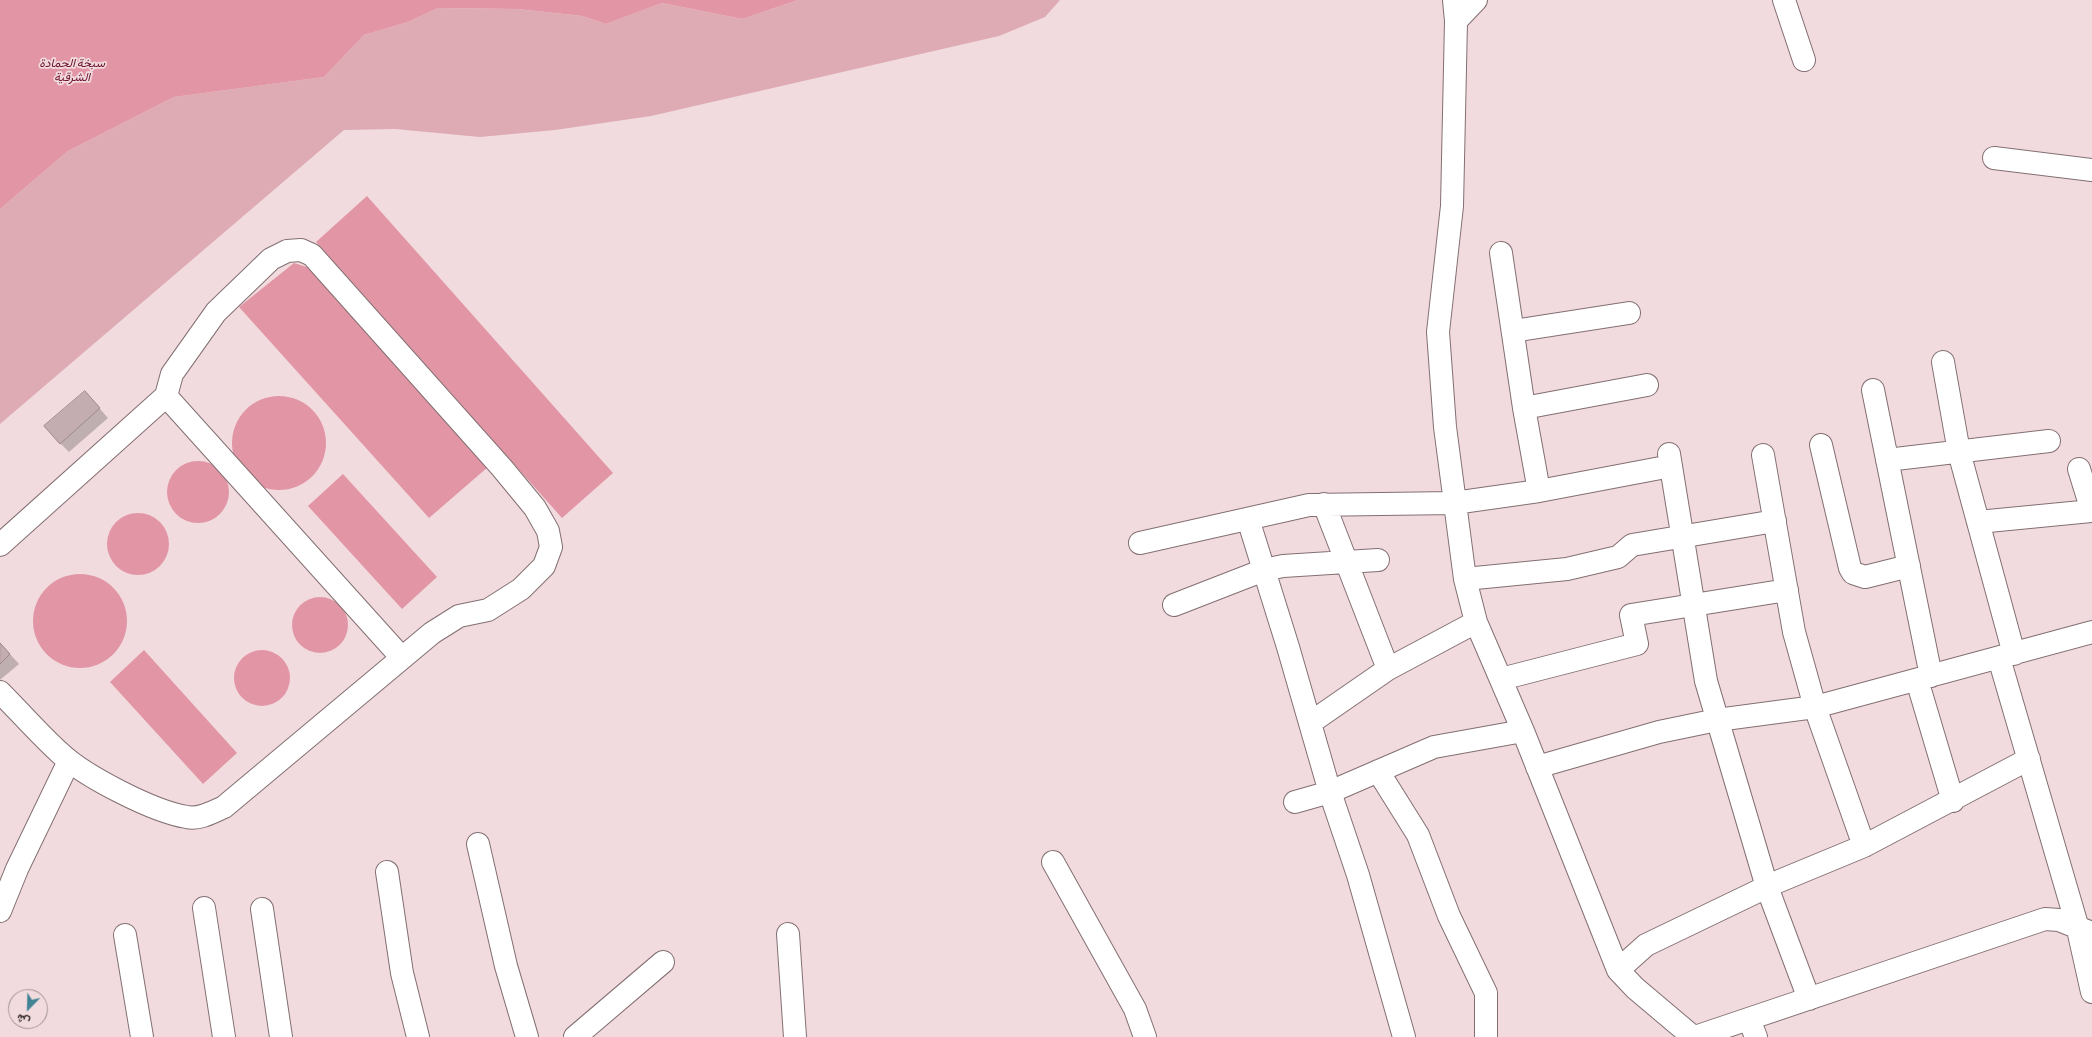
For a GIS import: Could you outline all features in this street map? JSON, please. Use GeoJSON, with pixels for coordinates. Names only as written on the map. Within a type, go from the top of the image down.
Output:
{"type":"FeatureCollection","features":[{"type":"Feature","properties":{"kind":"street"},"geometry":{"type":"LineString","coordinates":[[1476,0],[1455,10],[1452,206],[1438,332],[1445,427],[1465,579],[1476,622],[1523,731],[1618,970],[1635,988],[1694,1037],[1753,1028],[1809,999],[2045,919],[2059,920],[2084,929]]}},
{"type":"Feature","properties":{"kind":"street"},"geometry":{"type":"LineString","coordinates":[[1784,0],[1804,60]]}},
{"type":"Feature","properties":{"kind":"street"},"geometry":{"type":"LineString","coordinates":[[1994,158],[2092,170]]}},
{"type":"Feature","properties":{"kind":"street"},"geometry":{"type":"LineString","coordinates":[[0,545],[166,396],[172,374],[216,312],[271,259],[286,251],[301,250],[312,255],[502,468],[535,508],[548,531],[551,547],[544,566],[521,589],[488,610],[459,616],[432,633],[224,808],[208,815],[188,818],[158,809],[88,775],[60,754],[0,692]]}},
{"type":"Feature","properties":{"kind":"street"},"geometry":{"type":"LineString","coordinates":[[1501,253],[1524,408],[1539,491]]}},
{"type":"Feature","properties":{"kind":"street"},"geometry":{"type":"LineString","coordinates":[[1512,331],[1629,313]]}},
{"type":"Feature","properties":{"kind":"street"},"geometry":{"type":"LineString","coordinates":[[1943,362],[1959,452],[1978,522],[2029,759],[2084,929],[2092,992]]}},
{"type":"Feature","properties":{"kind":"street"},"geometry":{"type":"LineString","coordinates":[[1524,408],[1647,385]]}},
{"type":"Feature","properties":{"kind":"street"},"geometry":{"type":"LineString","coordinates":[[1873,390],[1909,566],[1924,678],[1953,801]]}},
{"type":"Feature","properties":{"kind":"street"},"geometry":{"type":"LineString","coordinates":[[166,396],[402,658]]}},
{"type":"Feature","properties":{"kind":"street"},"geometry":{"type":"LineString","coordinates":[[1887,460],[2049,441]]}},
{"type":"Feature","properties":{"kind":"street"},"geometry":{"type":"LineString","coordinates":[[1821,445],[1850,568],[1853,573],[1865,577],[1909,566]]}},
{"type":"Feature","properties":{"kind":"street"},"geometry":{"type":"LineString","coordinates":[[1763,455],[1794,632],[1815,707],[1864,846]]}},
{"type":"Feature","properties":{"kind":"street"},"geometry":{"type":"LineString","coordinates":[[1140,543],[1309,505],[1454,502],[1539,491],[1670,460],[1706,681],[1767,887],[1809,999]]}},
{"type":"Feature","properties":{"kind":"street"},"geometry":{"type":"LineString","coordinates":[[1978,522],[2092,511],[2079,469]]}},
{"type":"Feature","properties":{"kind":"street"},"geometry":{"type":"LineString","coordinates":[[1324,504],[1388,669]]}},
{"type":"Feature","properties":{"kind":"street"},"geometry":{"type":"LineString","coordinates":[[1248,519],[1330,792],[1358,875],[1404,1037]]}},
{"type":"Feature","properties":{"kind":"street"},"geometry":{"type":"LineString","coordinates":[[1465,579],[1567,569],[1618,557],[1632,545],[1775,521]]}},
{"type":"Feature","properties":{"kind":"street"},"geometry":{"type":"LineString","coordinates":[[1174,605],[1264,570],[1283,566],[1378,560]]}},
{"type":"Feature","properties":{"kind":"street"},"geometry":{"type":"LineString","coordinates":[[1501,679],[1637,644],[1631,615],[1787,590]]}},
{"type":"Feature","properties":{"kind":"street"},"geometry":{"type":"LineString","coordinates":[[1310,723],[1388,669],[1476,622]]}},
{"type":"Feature","properties":{"kind":"street"},"geometry":{"type":"LineString","coordinates":[[1537,766],[1659,732],[1717,720],[1815,707],[2092,632]]}},
{"type":"Feature","properties":{"kind":"street"},"geometry":{"type":"LineString","coordinates":[[1295,802],[1330,792],[1434,747],[1523,731]]}},
{"type":"Feature","properties":{"kind":"street"},"geometry":{"type":"LineString","coordinates":[[1618,970],[1646,945],[1767,887],[1864,846],[1953,801],[2029,759]]}},
{"type":"Feature","properties":{"kind":"street"},"geometry":{"type":"LineString","coordinates":[[0,911],[17,869],[69,761]]}},
{"type":"Feature","properties":{"kind":"street"},"geometry":{"type":"LineString","coordinates":[[1378,770],[1418,835],[1449,916],[1486,993],[1486,1037]]}},
{"type":"Feature","properties":{"kind":"street"},"geometry":{"type":"LineString","coordinates":[[478,844],[506,966],[527,1037]]}},
{"type":"Feature","properties":{"kind":"street"},"geometry":{"type":"LineString","coordinates":[[1053,862],[1135,1009],[1145,1037]]}},
{"type":"Feature","properties":{"kind":"street"},"geometry":{"type":"LineString","coordinates":[[387,872],[402,973],[418,1037]]}},
{"type":"Feature","properties":{"kind":"street"},"geometry":{"type":"LineString","coordinates":[[204,908],[224,1037]]}},
{"type":"Feature","properties":{"kind":"street"},"geometry":{"type":"LineString","coordinates":[[262,909],[281,1037]]}},
{"type":"Feature","properties":{"kind":"street"},"geometry":{"type":"LineString","coordinates":[[788,934],[795,1037]]}},
{"type":"Feature","properties":{"kind":"street"},"geometry":{"type":"LineString","coordinates":[[125,935],[142,1037]]}},
{"type":"Feature","properties":{"kind":"street"},"geometry":{"type":"LineString","coordinates":[[575,1037],[663,962]]}},
{"type":"Feature","properties":{"kind":"shaded area"},"geometry":{"type":"Polygon","coordinates":[[[798,0],[1060,0],[1045,17],[999,36],[651,116],[555,130],[480,137],[395,129],[344,130],[0,424],[0,209],[68,151],[174,97],[324,77],[364,35],[408,22],[438,8],[518,9],[582,16],[606,24],[662,3],[742,19],[798,0]]]}},
{"type":"Feature","properties":{"kind":"water","name":"سبخة الحمادة الشرقية"},"geometry":{"type":"Polygon","coordinates":[[[0,0],[798,0],[742,19],[662,3],[606,24],[582,16],[518,9],[438,8],[408,22],[364,35],[324,77],[174,97],[68,151],[0,209],[0,0]]]}},
{"type":"Feature","properties":{"kind":"water"},"geometry":{"type":"Polygon","coordinates":[[[367,196],[613,473],[562,518],[316,242],[367,196]]]}},
{"type":"Feature","properties":{"kind":"water"},"geometry":{"type":"Polygon","coordinates":[[[294,263],[313,269],[488,467],[429,518],[239,307],[294,263]]]}},
{"type":"Feature","properties":{"kind":"water"},"geometry":{"type":"Polygon","coordinates":[[[279,396],[297,400],[312,410],[322,425],[326,443],[322,461],[312,476],[297,486],[279,490],[261,486],[246,476],[236,461],[232,443],[236,425],[246,410],[261,400],[279,396]]]}},
{"type":"Feature","properties":{"kind":"water"},"geometry":{"type":"Polygon","coordinates":[[[192,461],[204,461],[220,470],[227,480],[229,492],[227,504],[220,514],[204,523],[192,523],[181,518],[172,509],[167,498],[167,486],[172,475],[181,466],[192,461]]]}},
{"type":"Feature","properties":{"kind":"water"},"geometry":{"type":"Polygon","coordinates":[[[343,474],[437,577],[402,609],[308,506],[343,474]]]}},
{"type":"Feature","properties":{"kind":"water"},"geometry":{"type":"Polygon","coordinates":[[[132,513],[144,513],[160,522],[167,532],[169,544],[167,556],[160,566],[144,575],[132,575],[121,570],[112,561],[107,550],[107,538],[112,527],[121,518],[132,513]]]}},
{"type":"Feature","properties":{"kind":"water"},"geometry":{"type":"Polygon","coordinates":[[[71,574],[89,574],[98,577],[114,587],[124,603],[127,612],[127,630],[124,639],[114,655],[98,665],[89,668],[71,668],[62,665],[46,655],[36,639],[33,630],[33,612],[36,603],[46,587],[62,577],[71,574]]]}},
{"type":"Feature","properties":{"kind":"water"},"geometry":{"type":"Polygon","coordinates":[[[314,597],[326,597],[336,601],[344,609],[348,619],[348,631],[344,641],[336,649],[326,653],[314,653],[304,649],[296,641],[292,631],[292,619],[296,609],[304,601],[314,597]]]}},
{"type":"Feature","properties":{"kind":"water"},"geometry":{"type":"Polygon","coordinates":[[[144,650],[237,753],[203,784],[110,682],[144,650]]]}},
{"type":"Feature","properties":{"kind":"water"},"geometry":{"type":"Polygon","coordinates":[[[256,650],[268,650],[278,654],[286,662],[290,672],[290,684],[286,694],[278,702],[268,706],[256,706],[246,702],[238,694],[234,684],[234,672],[238,662],[246,654],[256,650]]]}},
{"type":"Feature","properties":{"kind":"building"},"geometry":{"type":"Polygon","coordinates":[[[85,391],[100,408],[60,444],[44,426],[85,391]]]}},
{"type":"Feature","properties":{"kind":"building"},"geometry":{"type":"Polygon","coordinates":[[[0,643],[10,654],[0,664],[0,643]]]}}]}
